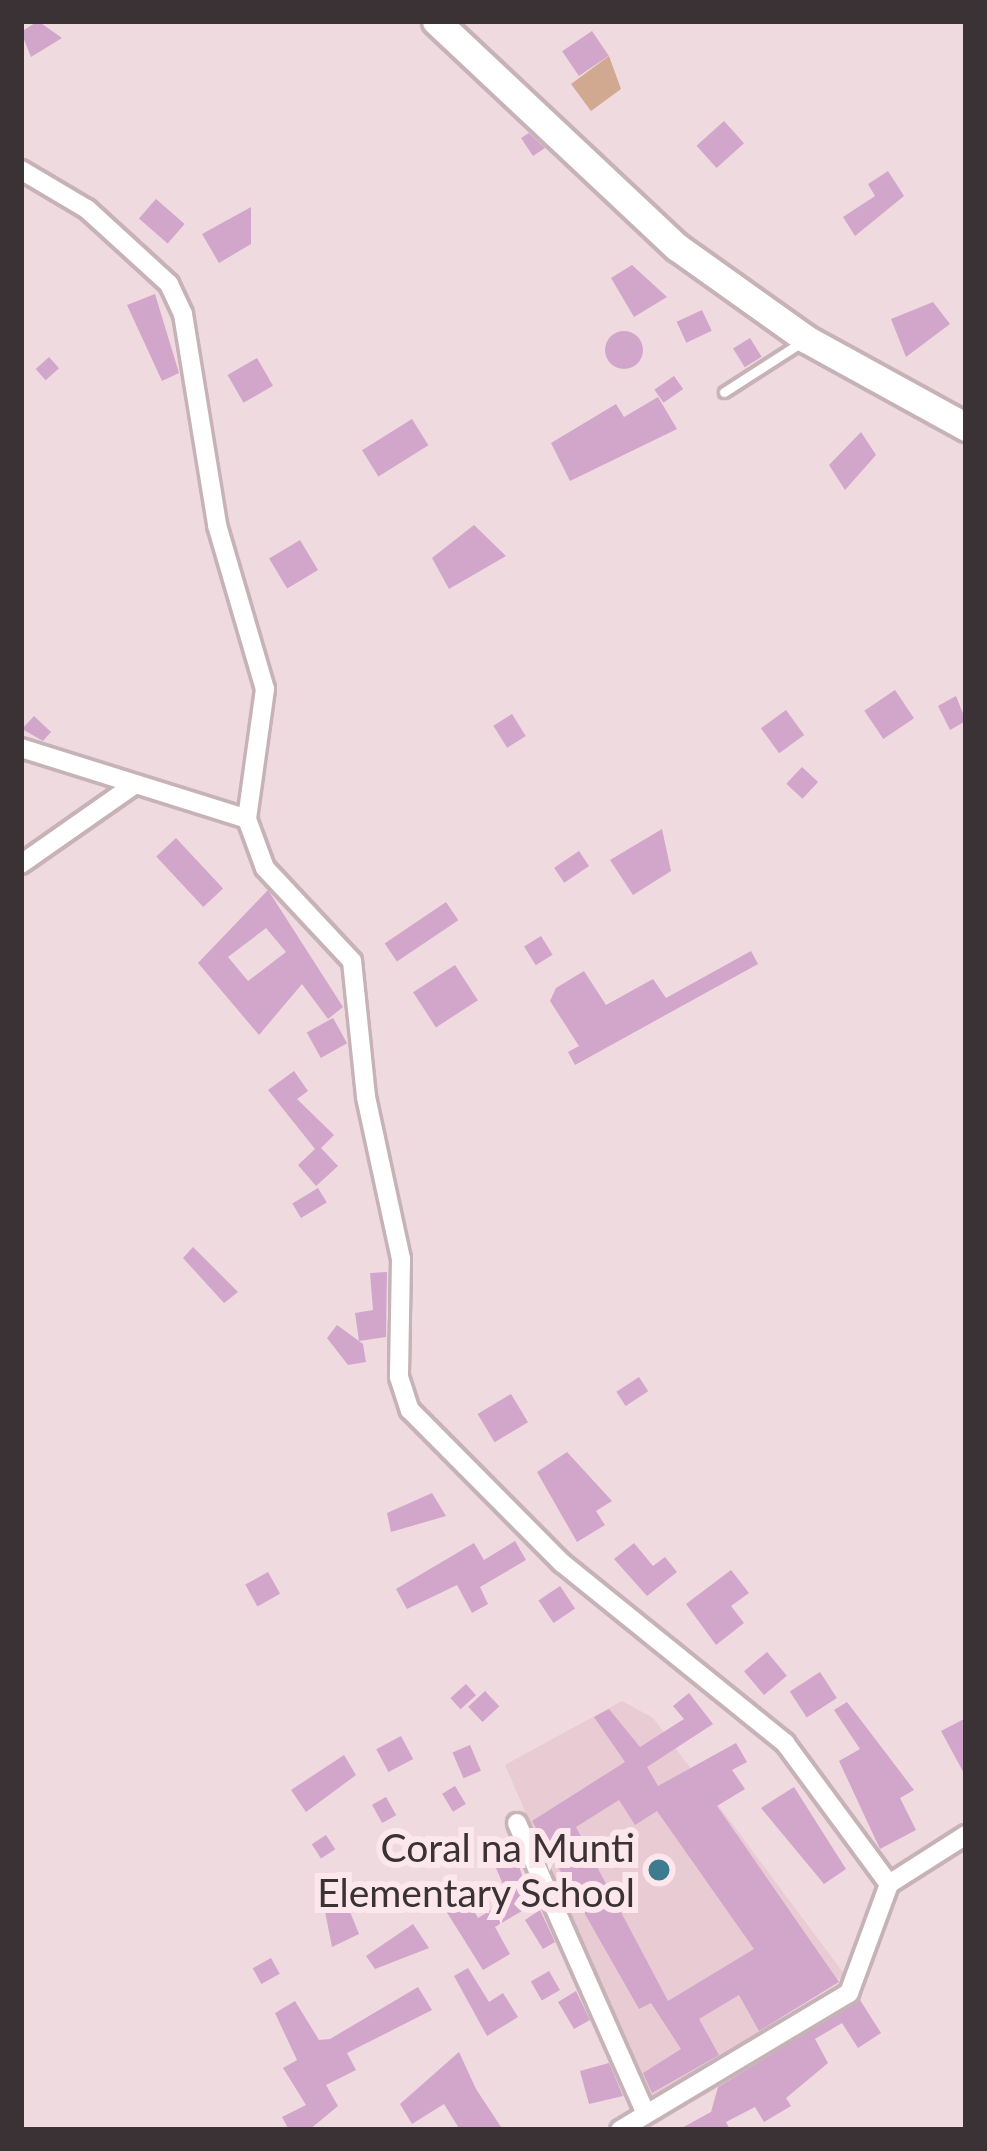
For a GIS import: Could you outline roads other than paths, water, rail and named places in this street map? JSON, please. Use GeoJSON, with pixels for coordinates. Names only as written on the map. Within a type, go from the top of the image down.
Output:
{"type":"FeatureCollection","features":[{"type":"Feature","properties":{"kind":"street"},"geometry":{"type":"LineString","coordinates":[[436,21],[677,247],[806,339],[966,427]]}},
{"type":"Feature","properties":{"kind":"street"},"geometry":{"type":"LineString","coordinates":[[21,170],[86,208],[169,284],[183,314],[217,525],[266,689],[247,819],[265,868],[352,961],[366,1097],[401,1259],[398,1377],[410,1410],[562,1563],[785,1743],[889,1884]]}},
{"type":"Feature","properties":{"kind":"street"},"geometry":{"type":"LineString","coordinates":[[21,748],[247,819]]}},
{"type":"Feature","properties":{"kind":"street"},"geometry":{"type":"LineString","coordinates":[[21,864],[134,784]]}},
{"type":"Feature","properties":{"kind":"street"},"geometry":{"type":"LineString","coordinates":[[517,1823],[646,2114]]}},
{"type":"Feature","properties":{"kind":"street"},"geometry":{"type":"LineString","coordinates":[[620,2130],[849,1993],[889,1884],[966,1835]]}},
{"type":"Feature","properties":{"kind":"lane"},"geometry":{"type":"LineString","coordinates":[[724,392],[806,339]]}},
{"type":"Feature","properties":{"kind":"place","name":"Coral na Munti Elementary School"},"geometry":{"type":"Point","coordinates":[659,1870]}}]}
